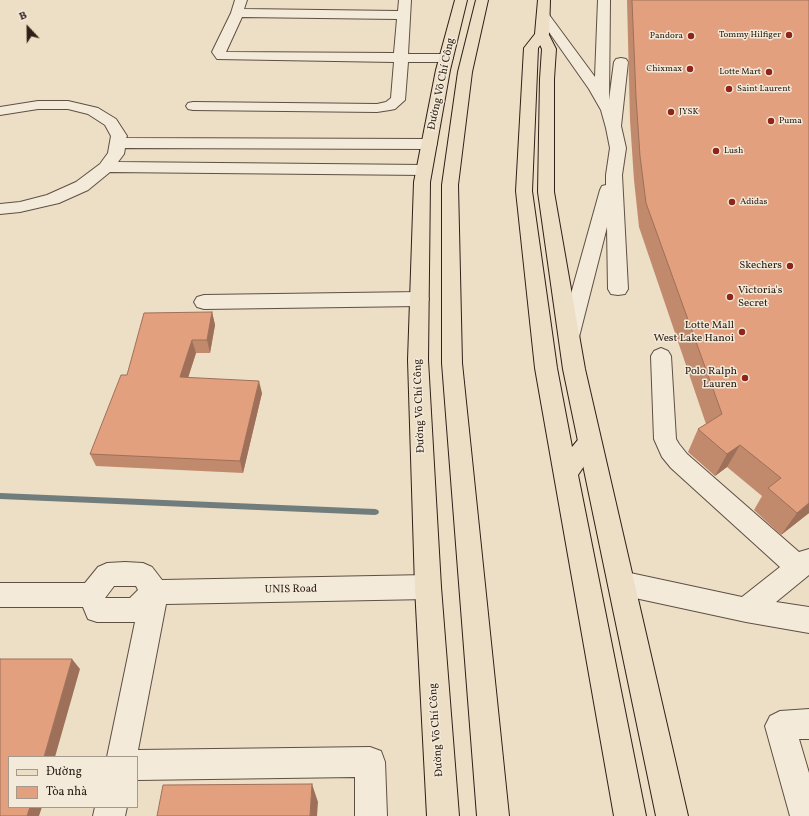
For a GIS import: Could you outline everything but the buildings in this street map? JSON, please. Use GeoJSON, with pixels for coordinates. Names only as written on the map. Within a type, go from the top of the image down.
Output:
{"type":"FeatureCollection","features":[{"type":"Feature","properties":{"kind":"main road","name":"Đường Võ Chí Công"},"geometry":{"type":"LineString","coordinates":[[443,816],[428,587],[418,360],[419,298],[422,182],[446,58],[461,0]]}},
{"type":"Feature","properties":{"kind":"main road","name":"Đường Võ Chí Công"},"geometry":{"type":"LineString","coordinates":[[482,0],[465,72],[450,185],[452,363],[493,816]]}},
{"type":"Feature","properties":{"kind":"main road"},"geometry":{"type":"LineString","coordinates":[[544,10],[549,49],[547,78],[546,192],[574,369],[672,816]]}},
{"type":"Feature","properties":{"kind":"main road"},"geometry":{"type":"LineString","coordinates":[[544,10],[532,48],[529,77],[524,190],[546,368],[630,816]]}},
{"type":"Feature","properties":{"kind":"main road"},"geometry":{"type":"LineString","coordinates":[[566,473],[590,441]]}},
{"type":"Feature","properties":{"kind":"street"},"geometry":{"type":"LineString","coordinates":[[241,0],[237,13],[218,52],[222,56],[446,58]]}},
{"type":"Feature","properties":{"kind":"street"},"geometry":{"type":"LineString","coordinates":[[193,106],[377,108],[390,106],[398,100],[405,0]]}},
{"type":"Feature","properties":{"kind":"street"},"geometry":{"type":"LineString","coordinates":[[601,98],[604,0]]}},
{"type":"Feature","properties":{"kind":"street"},"geometry":{"type":"LineString","coordinates":[[544,10],[601,98],[608,110],[614,128],[618,148],[614,175],[618,289]]}},
{"type":"Feature","properties":{"kind":"street"},"geometry":{"type":"LineString","coordinates":[[237,13],[404,14]]}},
{"type":"Feature","properties":{"kind":"street"},"geometry":{"type":"LineString","coordinates":[[614,128],[620,62]]}},
{"type":"Feature","properties":{"kind":"street"},"geometry":{"type":"LineString","coordinates":[[0,111],[38,104],[68,105],[93,111],[110,122],[119,136],[116,154],[106,167],[82,186],[53,199],[20,208],[0,209]]}},
{"type":"Feature","properties":{"kind":"street"},"geometry":{"type":"LineString","coordinates":[[118,143],[429,144]]}},
{"type":"Feature","properties":{"kind":"street"},"geometry":{"type":"LineString","coordinates":[[106,167],[424,170]]}},
{"type":"Feature","properties":{"kind":"street"},"geometry":{"type":"LineString","coordinates":[[569,337],[606,196],[614,175]]}},
{"type":"Feature","properties":{"kind":"street"},"geometry":{"type":"LineString","coordinates":[[204,302],[419,298]]}},
{"type":"Feature","properties":{"kind":"street"},"geometry":{"type":"LineString","coordinates":[[661,356],[665,439],[670,450],[679,461],[804,564],[746,610]]}},
{"type":"Feature","properties":{"kind":"street"},"geometry":{"type":"LineString","coordinates":[[91,595],[107,575],[125,574],[143,575],[155,592],[122,756]]}},
{"type":"Feature","properties":{"kind":"street"},"geometry":{"type":"LineString","coordinates":[[621,583],[746,610],[809,620]]}},
{"type":"Feature","properties":{"kind":"street","name":"UNIS Road"},"geometry":{"type":"LineString","coordinates":[[155,592],[428,587]]}},
{"type":"Feature","properties":{"kind":"street"},"geometry":{"type":"LineString","coordinates":[[91,595],[97,610],[136,610],[155,592]]}},
{"type":"Feature","properties":{"kind":"street"},"geometry":{"type":"LineString","coordinates":[[0,595],[91,595]]}},
{"type":"Feature","properties":{"kind":"street"},"geometry":{"type":"LineString","coordinates":[[806,816],[780,726],[809,724]]}},
{"type":"Feature","properties":{"kind":"street"},"geometry":{"type":"LineString","coordinates":[[138,765],[370,762],[371,816]]}},
{"type":"Feature","properties":{"kind":"waterway"},"geometry":{"type":"LineString","coordinates":[[0,496],[375,512]]}},
{"type":"Feature","properties":{"kind":"place","name":"Tommy Hilfiger"},"geometry":{"type":"Point","coordinates":[789,35]}},
{"type":"Feature","properties":{"kind":"place","name":"Pandora"},"geometry":{"type":"Point","coordinates":[691,36]}},
{"type":"Feature","properties":{"kind":"place","name":"Chixmax"},"geometry":{"type":"Point","coordinates":[690,69]}},
{"type":"Feature","properties":{"kind":"place","name":"Lotte Mart"},"geometry":{"type":"Point","coordinates":[769,72]}},
{"type":"Feature","properties":{"kind":"place","name":"Saint Laurent"},"geometry":{"type":"Point","coordinates":[729,89]}},
{"type":"Feature","properties":{"kind":"place","name":"JYSK"},"geometry":{"type":"Point","coordinates":[671,112]}},
{"type":"Feature","properties":{"kind":"place","name":"Puma"},"geometry":{"type":"Point","coordinates":[771,121]}},
{"type":"Feature","properties":{"kind":"place","name":"Lush"},"geometry":{"type":"Point","coordinates":[716,151]}},
{"type":"Feature","properties":{"kind":"place","name":"Adidas"},"geometry":{"type":"Point","coordinates":[732,202]}},
{"type":"Feature","properties":{"kind":"place","name":"Skechers"},"geometry":{"type":"Point","coordinates":[790,266]}},
{"type":"Feature","properties":{"kind":"place","name":"Victoria's Secret"},"geometry":{"type":"Point","coordinates":[730,297]}},
{"type":"Feature","properties":{"kind":"place","name":"Lotte Mall West Lake Hanoi"},"geometry":{"type":"Point","coordinates":[742,332]}},
{"type":"Feature","properties":{"kind":"place","name":"Polo Ralph Lauren"},"geometry":{"type":"Point","coordinates":[745,378]}}]}
